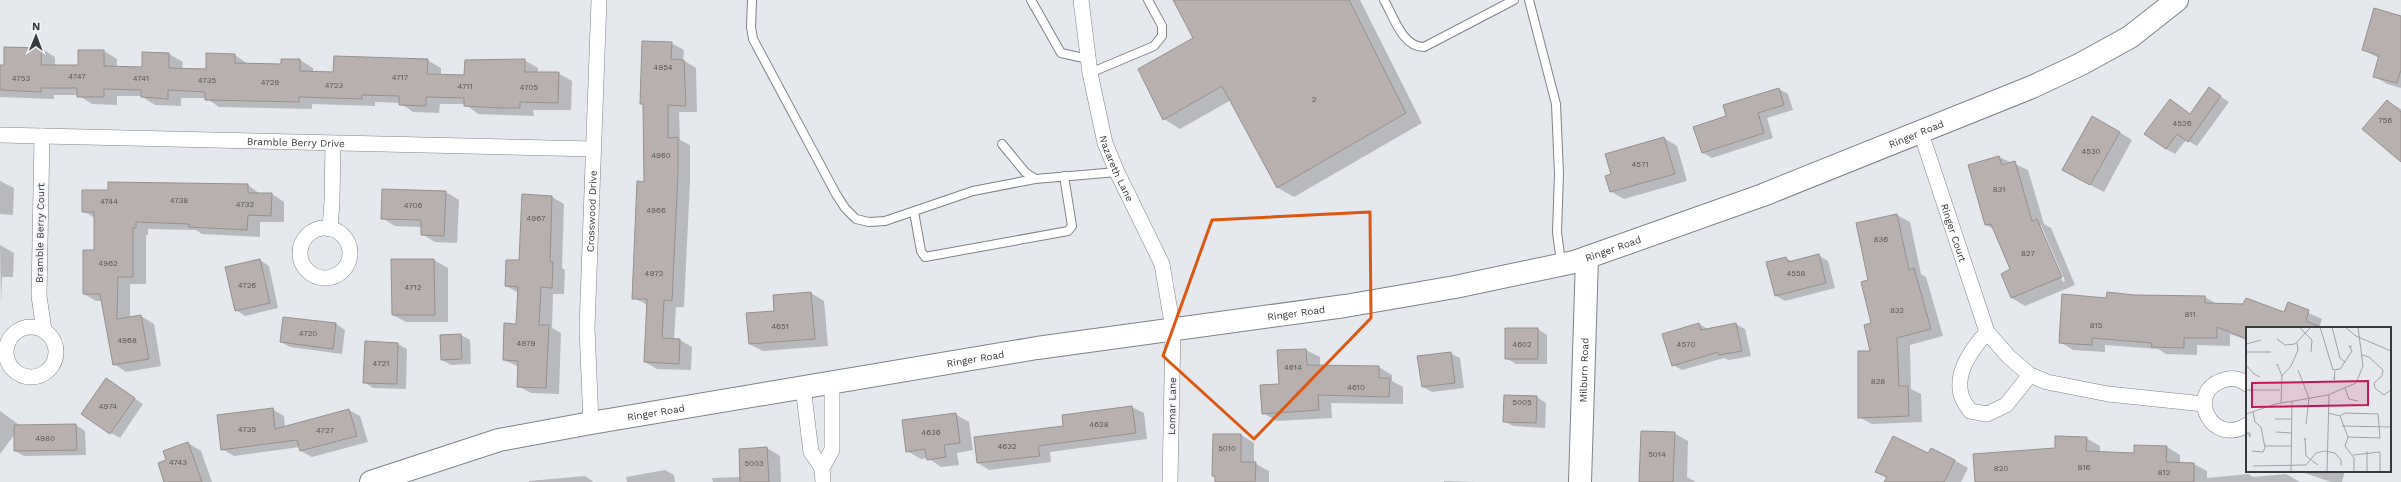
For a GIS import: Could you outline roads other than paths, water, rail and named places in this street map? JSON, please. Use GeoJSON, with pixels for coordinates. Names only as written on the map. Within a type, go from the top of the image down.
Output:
{"type":"FeatureCollection","features":[{"type":"Feature","properties":{"kind":"street","name":"Crosswood Drive"},"geometry":{"type":"LineString","coordinates":[[592,423],[587,328],[599,0]]}},
{"type":"Feature","properties":{"kind":"street","name":"Nazareth Lane"},"geometry":{"type":"LineString","coordinates":[[1081,0],[1089,66],[1105,143],[1117,172],[1162,264],[1173,329]]}},
{"type":"Feature","properties":{"kind":"street","name":"Ringer Road"},"geometry":{"type":"LineString","coordinates":[[371,482],[500,440],[592,423],[832,381],[1037,348],[1345,306],[1455,287],[1561,266],[1762,195],[1921,133],[2032,87],[2094,57],[2130,37],[2177,0]]}},
{"type":"Feature","properties":{"kind":"street","name":"Ringer Court"},"geometry":{"type":"LineString","coordinates":[[1921,133],[1987,332],[2009,357],[2030,375],[2047,382],[2108,394],[2204,404]]}},
{"type":"Feature","properties":{"kind":"street","name":"Bramble Berry Drive"},"geometry":{"type":"LineString","coordinates":[[0,135],[593,149]]}},
{"type":"Feature","properties":{"kind":"street","name":"Bramble Berry Court"},"geometry":{"type":"LineString","coordinates":[[42,136],[39,296],[44,330]]}},
{"type":"Feature","properties":{"kind":"street"},"geometry":{"type":"LineString","coordinates":[[330,229],[333,144]]}},
{"type":"Feature","properties":{"kind":"street","name":"Milburn Road"},"geometry":{"type":"LineString","coordinates":[[1580,482],[1587,258]]}},
{"type":"Feature","properties":{"kind":"street","name":"Lomar Lane"},"geometry":{"type":"LineString","coordinates":[[1170,482],[1173,329]]}},
{"type":"Feature","properties":{"kind":"street"},"geometry":{"type":"LineString","coordinates":[[1987,332],[1970,351],[1960,379],[1961,395],[1970,411],[1987,414],[2006,405],[2030,375]]}},
{"type":"Feature","properties":{"kind":"street"},"geometry":{"type":"LineString","coordinates":[[2246,384],[2234,378],[2217,382],[2210,388],[2204,404],[2209,420],[2216,426],[2232,431],[2246,426]]}},
{"type":"Feature","properties":{"kind":"street"},"geometry":{"type":"LineString","coordinates":[[823,475],[832,450],[832,381]]}},
{"type":"Feature","properties":{"kind":"street"},"geometry":{"type":"LineString","coordinates":[[803,387],[811,452],[823,475]]}},
{"type":"Feature","properties":{"kind":"lane"},"geometry":{"type":"LineString","coordinates":[[752,0],[751,27],[753,39],[832,187],[845,208],[856,219],[869,222],[885,221],[914,212],[934,203],[973,191],[1035,179],[1117,172]]}},
{"type":"Feature","properties":{"kind":"lane"},"geometry":{"type":"LineString","coordinates":[[1031,0],[1061,54],[1089,66],[1154,46],[1162,36],[1162,26],[1148,0]]}},
{"type":"Feature","properties":{"kind":"lane"},"geometry":{"type":"LineString","coordinates":[[1384,0],[1407,40],[1415,47],[1424,47],[1514,0]]}},
{"type":"Feature","properties":{"kind":"lane"},"geometry":{"type":"LineString","coordinates":[[1529,0],[1556,104],[1559,174],[1557,232],[1561,266]]}},
{"type":"Feature","properties":{"kind":"lane"},"geometry":{"type":"LineString","coordinates":[[1002,144],[1025,172],[1035,179]]}},
{"type":"Feature","properties":{"kind":"lane"},"geometry":{"type":"LineString","coordinates":[[914,212],[920,251],[925,257],[1068,231],[1072,226],[1064,176]]}}]}
